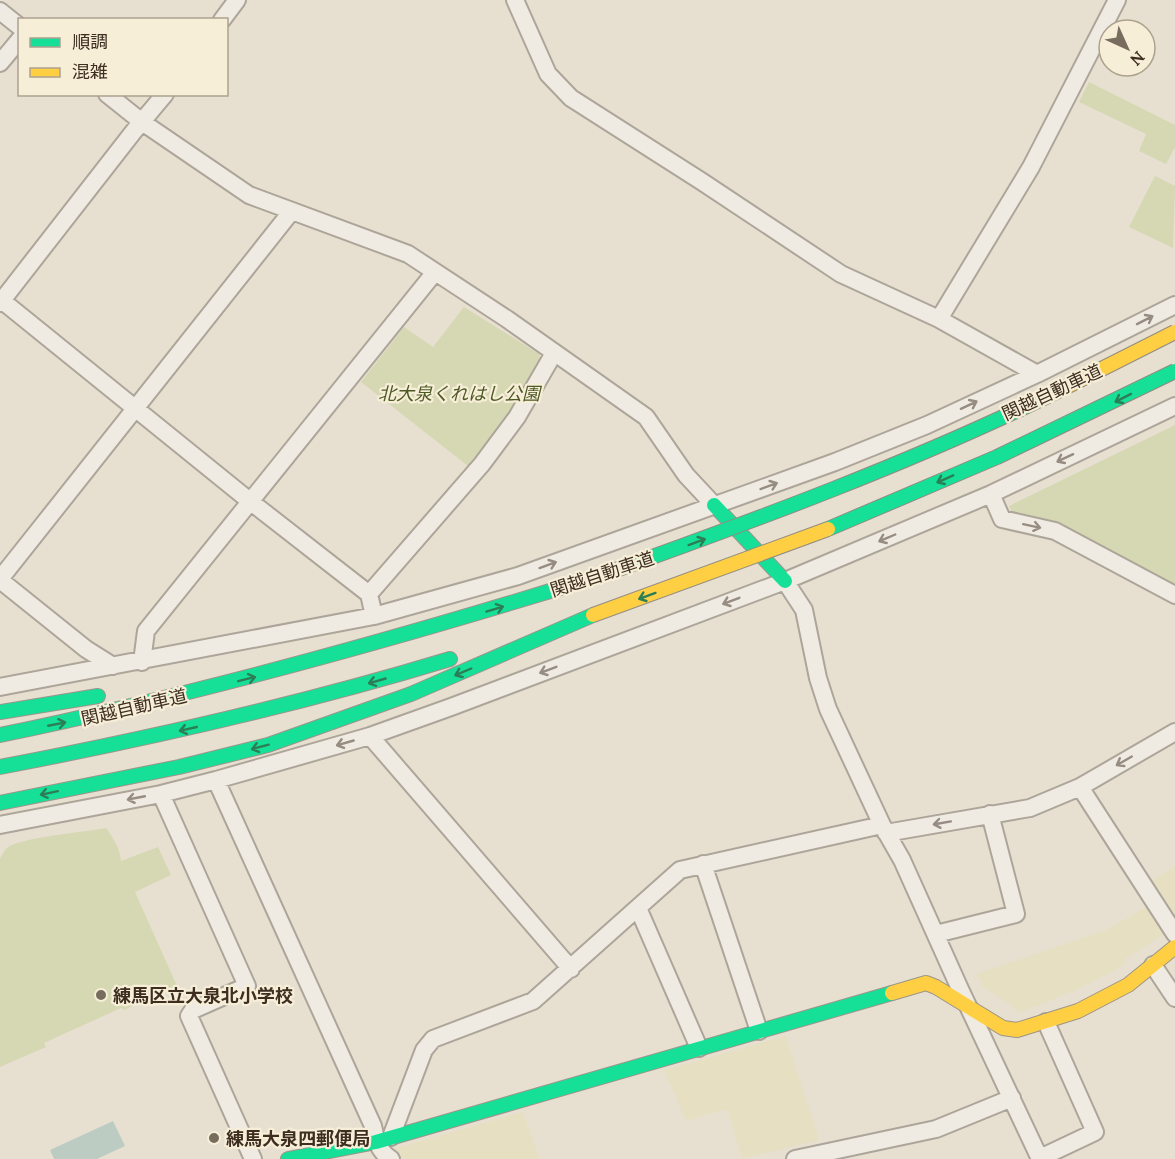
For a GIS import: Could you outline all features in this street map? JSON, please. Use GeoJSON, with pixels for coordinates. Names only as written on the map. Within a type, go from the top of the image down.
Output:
{"type":"FeatureCollection","features":[{"type":"Feature","properties":{"kind":"main road","name":"関越自動車道"},"geometry":{"type":"LineString","coordinates":[[0,735],[77,720],[310,663],[444,625],[602,575],[859,479],[1035,401],[1175,332]]}},
{"type":"Feature","properties":{"kind":"main road","name":"関越自動車道"},"geometry":{"type":"LineString","coordinates":[[0,767],[97,749],[285,707],[593,615],[723,569],[849,520],[1113,403],[1175,371]]}},
{"type":"Feature","properties":{"kind":"main road"},"geometry":{"type":"LineString","coordinates":[[714,505],[785,581]]}},
{"type":"Feature","properties":{"kind":"main road"},"geometry":{"type":"LineString","coordinates":[[0,803],[179,767],[268,745],[411,694],[593,615]]}},
{"type":"Feature","properties":{"kind":"main road"},"geometry":{"type":"LineString","coordinates":[[165,684],[444,625]]}},
{"type":"Feature","properties":{"kind":"main road"},"geometry":{"type":"LineString","coordinates":[[0,712],[106,695]]}},
{"type":"Feature","properties":{"kind":"main road"},"geometry":{"type":"LineString","coordinates":[[288,1159],[384,1139],[926,983],[1003,1028],[1017,1030],[1078,1011],[1118,990],[1153,966],[1175,947]]}},
{"type":"Feature","properties":{"kind":"street"},"geometry":{"type":"LineString","coordinates":[[224,18],[237,0]]}},
{"type":"Feature","properties":{"kind":"street"},"geometry":{"type":"LineString","coordinates":[[515,0],[548,74],[571,98],[841,274],[939,319],[1037,374]]}},
{"type":"Feature","properties":{"kind":"street"},"geometry":{"type":"LineString","coordinates":[[939,319],[1031,167],[1117,0]]}},
{"type":"Feature","properties":{"kind":"street"},"geometry":{"type":"LineString","coordinates":[[0,11],[18,25]]}},
{"type":"Feature","properties":{"kind":"street"},"geometry":{"type":"LineString","coordinates":[[0,63],[18,41]]}},
{"type":"Feature","properties":{"kind":"street"},"geometry":{"type":"LineString","coordinates":[[109,96],[142,122],[249,195],[408,254],[435,272],[645,417],[686,475],[714,505]]}},
{"type":"Feature","properties":{"kind":"street"},"geometry":{"type":"LineString","coordinates":[[163,96],[1,301],[369,594],[374,616]]}},
{"type":"Feature","properties":{"kind":"street"},"geometry":{"type":"LineString","coordinates":[[113,666],[86,649],[0,580],[291,212]]}},
{"type":"Feature","properties":{"kind":"street"},"geometry":{"type":"LineString","coordinates":[[142,662],[146,630],[435,272]]}},
{"type":"Feature","properties":{"kind":"street"},"geometry":{"type":"LineString","coordinates":[[0,687],[142,662],[374,616],[518,576],[835,462],[917,429],[1037,374],[1175,305]]}},
{"type":"Feature","properties":{"kind":"street"},"geometry":{"type":"LineString","coordinates":[[369,594],[482,464],[517,417],[554,353]]}},
{"type":"Feature","properties":{"kind":"street"},"geometry":{"type":"LineString","coordinates":[[0,825],[161,794],[370,736],[785,581],[991,494],[1175,406]]}},
{"type":"Feature","properties":{"kind":"street"},"geometry":{"type":"LineString","coordinates":[[991,494],[1002,519],[1054,531],[1175,595]]}},
{"type":"Feature","properties":{"kind":"street"},"geometry":{"type":"LineString","coordinates":[[785,581],[804,610],[818,678],[828,710],[884,829],[902,860],[1040,1159],[1095,1132],[1046,1022]]}},
{"type":"Feature","properties":{"kind":"street"},"geometry":{"type":"LineString","coordinates":[[391,1159],[384,1154],[384,1139],[424,1050],[433,1039],[533,1001],[680,870],[884,829],[1030,808],[1080,787],[1175,732]]}},
{"type":"Feature","properties":{"kind":"street"},"geometry":{"type":"LineString","coordinates":[[370,736],[571,969]]}},
{"type":"Feature","properties":{"kind":"street"},"geometry":{"type":"LineString","coordinates":[[216,780],[373,1126],[384,1139]]}},
{"type":"Feature","properties":{"kind":"street"},"geometry":{"type":"LineString","coordinates":[[1080,787],[1175,934]]}},
{"type":"Feature","properties":{"kind":"street"},"geometry":{"type":"LineString","coordinates":[[161,794],[247,986],[193,1010],[189,1016],[253,1159]]}},
{"type":"Feature","properties":{"kind":"street"},"geometry":{"type":"LineString","coordinates":[[936,934],[1016,914],[990,814]]}},
{"type":"Feature","properties":{"kind":"street"},"geometry":{"type":"LineString","coordinates":[[703,864],[759,1031]]}},
{"type":"Feature","properties":{"kind":"street"},"geometry":{"type":"LineString","coordinates":[[638,908],[699,1048]]}},
{"type":"Feature","properties":{"kind":"street"},"geometry":{"type":"LineString","coordinates":[[1153,966],[1175,998]]}},
{"type":"Feature","properties":{"kind":"street"},"geometry":{"type":"LineString","coordinates":[[926,983],[954,974]]}},
{"type":"Feature","properties":{"kind":"street"},"geometry":{"type":"LineString","coordinates":[[985,1041],[1017,1030]]}},
{"type":"Feature","properties":{"kind":"street"},"geometry":{"type":"LineString","coordinates":[[795,1159],[936,1129],[1012,1098]]}},
{"type":"Feature","properties":{"kind":"shaded area"},"geometry":{"type":"Polygon","coordinates":[[[1175,866],[1175,920],[1151,881],[1175,866]]]}},
{"type":"Feature","properties":{"kind":"shaded area"},"geometry":{"type":"Polygon","coordinates":[[[1148,906],[1164,934],[1124,960],[1125,965],[1076,990],[1021,1012],[982,986],[976,974],[1104,931],[1148,906]]]}},
{"type":"Feature","properties":{"kind":"shaded area"},"geometry":{"type":"Polygon","coordinates":[[[786,1036],[819,1140],[742,1159],[727,1109],[686,1121],[664,1070],[786,1036]]]}},
{"type":"Feature","properties":{"kind":"shaded area"},"geometry":{"type":"Polygon","coordinates":[[[523,1112],[540,1159],[404,1159],[395,1154],[393,1149],[523,1112]]]}},
{"type":"Feature","properties":{"kind":"shaded area"},"geometry":{"type":"Polygon","coordinates":[[[113,1121],[125,1146],[97,1159],[54,1159],[50,1150],[113,1121]]]}},
{"type":"Feature","properties":{"kind":"green space"},"geometry":{"type":"Polygon","coordinates":[[[1089,82],[1175,125],[1175,147],[1166,164],[1139,151],[1146,134],[1079,102],[1089,82]]]}},
{"type":"Feature","properties":{"kind":"green space"},"geometry":{"type":"Polygon","coordinates":[[[1155,176],[1175,186],[1173,248],[1129,227],[1155,176]]]}},
{"type":"Feature","properties":{"kind":"green space","name":"北大泉くれはし公園"},"geometry":{"type":"Polygon","coordinates":[[[464,307],[539,354],[541,364],[513,410],[468,466],[361,382],[404,327],[433,347],[464,307]]]}},
{"type":"Feature","properties":{"kind":"green space"},"geometry":{"type":"Polygon","coordinates":[[[1175,425],[1175,587],[1058,525],[1011,511],[1009,506],[1175,425]]]}},
{"type":"Feature","properties":{"kind":"green space"},"geometry":{"type":"Polygon","coordinates":[[[106,828],[118,847],[121,861],[158,847],[171,875],[135,892],[177,986],[124,1010],[121,1008],[44,1043],[46,1047],[0,1067],[0,859],[7,848],[16,843],[106,828]]]}},
{"type":"Feature","properties":{"kind":"traffic: fast"},"geometry":{"type":"LineString","coordinates":[[828,529],[997,457],[1175,371]]}},
{"type":"Feature","properties":{"kind":"traffic: fast"},"geometry":{"type":"LineString","coordinates":[[602,575],[775,512],[890,466],[1058,391]]}},
{"type":"Feature","properties":{"kind":"traffic: fast"},"geometry":{"type":"LineString","coordinates":[[714,505],[785,581]]}},
{"type":"Feature","properties":{"kind":"traffic: fast"},"geometry":{"type":"LineString","coordinates":[[0,735],[228,682],[453,620],[602,575]]}},
{"type":"Feature","properties":{"kind":"traffic: fast"},"geometry":{"type":"LineString","coordinates":[[0,803],[179,767],[268,745],[411,694],[593,615]]}},
{"type":"Feature","properties":{"kind":"traffic: fast"},"geometry":{"type":"LineString","coordinates":[[0,767],[226,719],[339,691],[450,659]]}},
{"type":"Feature","properties":{"kind":"traffic: fast"},"geometry":{"type":"LineString","coordinates":[[0,712],[98,696]]}},
{"type":"Feature","properties":{"kind":"traffic: fast"},"geometry":{"type":"LineString","coordinates":[[288,1159],[376,1142],[892,993]]}},
{"type":"Feature","properties":{"kind":"traffic: slow"},"geometry":{"type":"LineString","coordinates":[[1058,391],[1175,332]]}},
{"type":"Feature","properties":{"kind":"traffic: slow"},"geometry":{"type":"LineString","coordinates":[[593,615],[828,529]]}},
{"type":"Feature","properties":{"kind":"traffic: slow"},"geometry":{"type":"LineString","coordinates":[[892,993],[926,983],[1003,1028],[1017,1030],[1078,1011],[1128,985],[1175,947]]}},
{"type":"Feature","properties":{"kind":"place","name":"練馬区立大泉北小学校"},"geometry":{"type":"Point","coordinates":[101,995]}},
{"type":"Feature","properties":{"kind":"place","name":"練馬大泉四郵便局"},"geometry":{"type":"Point","coordinates":[214,1138]}}]}
